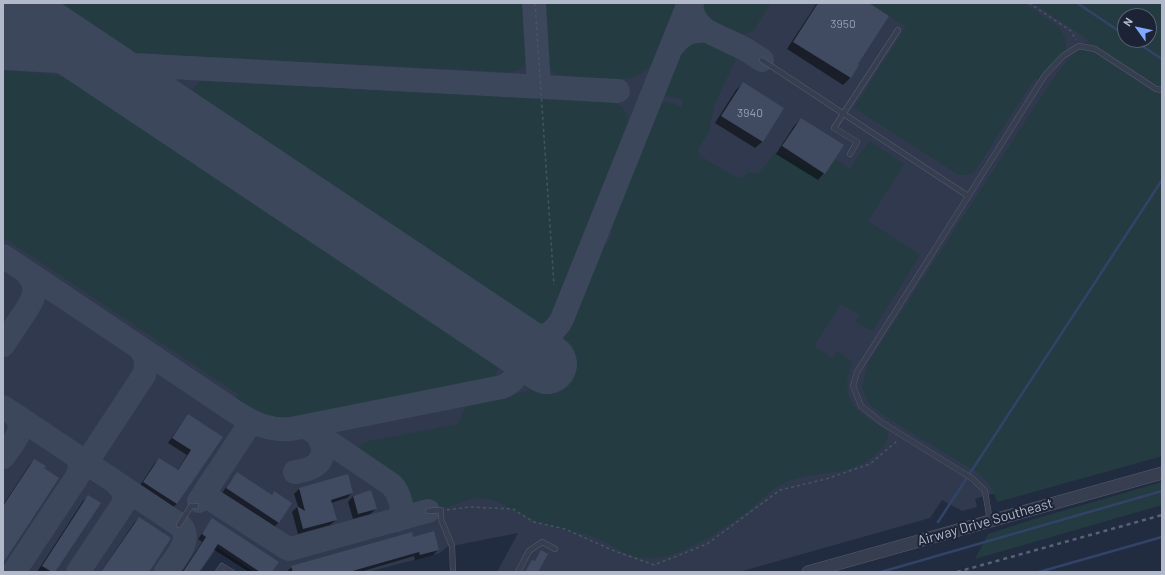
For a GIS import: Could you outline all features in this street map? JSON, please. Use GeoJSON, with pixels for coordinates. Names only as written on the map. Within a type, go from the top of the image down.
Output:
{"type":"FeatureCollection","features":[{"type":"Feature","properties":{"kind":"street","name":"Airway Drive Southeast"},"geometry":{"type":"LineString","coordinates":[[808,572],[1162,473]]}},
{"type":"Feature","properties":{"kind":"lane"},"geometry":{"type":"LineString","coordinates":[[850,154],[857,142],[834,128],[898,30]]}},
{"type":"Feature","properties":{"kind":"lane"},"geometry":{"type":"LineString","coordinates":[[990,521],[985,491],[973,479],[881,422],[861,406],[853,386],[857,372],[1045,76],[1063,56],[1079,46],[1095,49],[1156,89],[1162,90]]}},
{"type":"Feature","properties":{"kind":"lane"},"geometry":{"type":"LineString","coordinates":[[762,60],[968,196]]}},
{"type":"Feature","properties":{"kind":"lane"},"geometry":{"type":"LineString","coordinates":[[179,525],[191,506],[196,506]]}},
{"type":"Feature","properties":{"kind":"lane"},"geometry":{"type":"LineString","coordinates":[[428,512],[441,510],[441,519],[452,546],[453,572]]}},
{"type":"Feature","properties":{"kind":"lane"},"geometry":{"type":"LineString","coordinates":[[518,572],[529,551],[542,542],[555,549]]}},
{"type":"Feature","properties":{"kind":"lane"},"geometry":{"type":"LineString","coordinates":[[218,572],[222,566],[232,572]]}},
{"type":"Feature","properties":{"kind":"path"},"geometry":{"type":"LineString","coordinates":[[535,3],[554,285]]}},
{"type":"Feature","properties":{"kind":"path"},"geometry":{"type":"LineString","coordinates":[[1029,3],[1071,31],[1079,46]]}},
{"type":"Feature","properties":{"kind":"path"},"geometry":{"type":"LineString","coordinates":[[441,510],[469,507],[513,509],[534,522],[565,529],[612,550],[654,565],[707,544],[780,490],[826,479],[870,464],[904,436]]}},
{"type":"Feature","properties":{"kind":"shaded area"},"geometry":{"type":"Polygon","coordinates":[[[3,3],[1162,3],[1162,456],[997,502],[995,494],[991,494],[975,499],[977,507],[962,511],[942,500],[930,518],[739,572],[497,572],[518,533],[447,547],[440,553],[368,572],[254,572],[217,548],[200,572],[3,572],[3,3]]]}},
{"type":"Feature","properties":{"kind":"green space"},"geometry":{"type":"Polygon","coordinates":[[[44,3],[527,3],[529,52],[526,63],[523,67],[510,72],[148,54],[122,51],[105,44],[44,3]]]}},
{"type":"Feature","properties":{"kind":"green space"},"geometry":{"type":"Polygon","coordinates":[[[541,3],[678,3],[662,45],[651,65],[633,77],[615,79],[570,77],[556,74],[551,70],[547,64],[545,56],[541,3]]]}},
{"type":"Feature","properties":{"kind":"green space"},"geometry":{"type":"Polygon","coordinates":[[[701,3],[771,3],[753,31],[744,34],[707,20],[701,3]]]}},
{"type":"Feature","properties":{"kind":"green space"},"geometry":{"type":"Polygon","coordinates":[[[869,3],[1023,3],[1060,28],[1065,39],[1066,47],[1063,54],[1042,82],[1035,78],[974,172],[968,175],[959,175],[854,108],[906,27],[869,3]]]}},
{"type":"Feature","properties":{"kind":"green space"},"geometry":{"type":"Polygon","coordinates":[[[1033,3],[1162,3],[1162,456],[997,502],[990,486],[978,473],[891,420],[869,404],[862,387],[868,363],[1053,79],[1067,60],[1089,40],[1033,3]]]}},
{"type":"Feature","properties":{"kind":"green space"},"geometry":{"type":"Polygon","coordinates":[[[695,41],[706,42],[737,56],[714,106],[708,134],[698,149],[700,156],[735,177],[742,178],[749,172],[758,174],[776,152],[825,174],[835,159],[850,169],[869,141],[904,164],[868,221],[920,255],[873,330],[870,330],[856,322],[860,315],[841,304],[814,346],[832,358],[837,351],[851,361],[847,380],[850,399],[853,406],[864,416],[887,431],[888,438],[886,442],[873,456],[852,468],[803,477],[786,482],[771,491],[754,506],[706,539],[678,552],[653,558],[644,558],[628,554],[599,539],[556,528],[529,518],[502,504],[488,499],[475,498],[442,508],[427,506],[416,508],[408,506],[405,504],[403,496],[395,482],[376,466],[361,458],[359,452],[360,446],[365,442],[458,424],[466,406],[528,391],[532,387],[563,339],[602,245],[608,243],[612,233],[608,230],[660,103],[664,102],[682,107],[683,99],[663,94],[681,50],[685,46],[695,41]]]}},
{"type":"Feature","properties":{"kind":"green space"},"geometry":{"type":"Polygon","coordinates":[[[3,70],[51,74],[97,87],[491,351],[498,363],[495,376],[485,381],[294,418],[284,419],[269,417],[250,409],[235,399],[238,394],[3,237],[3,70]]]}},
{"type":"Feature","properties":{"kind":"green space"},"geometry":{"type":"Polygon","coordinates":[[[202,81],[611,102],[619,105],[624,110],[629,126],[552,313],[539,325],[532,325],[522,322],[196,105],[192,98],[193,88],[202,81]]]}},
{"type":"Feature","properties":{"kind":"green space"},"geometry":{"type":"Polygon","coordinates":[[[1162,482],[1162,505],[975,559],[988,534],[1162,482]]]}},
{"type":"Feature","properties":{"kind":"building"},"geometry":{"type":"Polygon","coordinates":[[[818,3],[869,3],[889,16],[858,64],[859,65],[851,78],[793,42],[818,3]]]}},
{"type":"Feature","properties":{"kind":"building"},"geometry":{"type":"Polygon","coordinates":[[[743,82],[784,108],[763,142],[721,116],[743,82]]]}},
{"type":"Feature","properties":{"kind":"building"},"geometry":{"type":"Polygon","coordinates":[[[801,118],[844,145],[825,174],[782,146],[801,118]]]}},
{"type":"Feature","properties":{"kind":"building"},"geometry":{"type":"Polygon","coordinates":[[[188,414],[223,437],[177,504],[143,482],[159,458],[178,470],[191,450],[172,438],[188,414]]]}},
{"type":"Feature","properties":{"kind":"building"},"geometry":{"type":"Polygon","coordinates":[[[34,459],[46,466],[44,468],[59,478],[3,563],[3,506],[34,459]]]}},
{"type":"Feature","properties":{"kind":"building"},"geometry":{"type":"Polygon","coordinates":[[[237,472],[272,495],[274,491],[292,503],[279,523],[226,488],[237,472]]]}},
{"type":"Feature","properties":{"kind":"building"},"geometry":{"type":"Polygon","coordinates":[[[348,474],[353,493],[331,500],[337,520],[303,529],[297,506],[305,511],[299,488],[348,474]]]}},
{"type":"Feature","properties":{"kind":"building"},"geometry":{"type":"Polygon","coordinates":[[[371,490],[377,509],[358,514],[353,496],[371,490]]]}},
{"type":"Feature","properties":{"kind":"building"},"geometry":{"type":"Polygon","coordinates":[[[88,495],[101,503],[55,572],[52,572],[42,566],[88,495]]]}},
{"type":"Feature","properties":{"kind":"building"},"geometry":{"type":"Polygon","coordinates":[[[139,517],[171,538],[149,572],[101,572],[139,517]]]}},
{"type":"Feature","properties":{"kind":"building"},"geometry":{"type":"Polygon","coordinates":[[[212,518],[279,562],[272,572],[260,572],[218,544],[199,572],[183,572],[206,537],[202,534],[212,518]]]}},
{"type":"Feature","properties":{"kind":"building"},"geometry":{"type":"Polygon","coordinates":[[[434,531],[439,550],[420,555],[419,552],[349,572],[293,572],[291,566],[412,532],[413,537],[434,531]]]}},
{"type":"Feature","properties":{"kind":"building"},"geometry":{"type":"Polygon","coordinates":[[[541,550],[548,554],[538,572],[525,572],[532,560],[535,561],[541,550]]]}},
{"type":"Feature","properties":{"kind":"waterway"},"geometry":{"type":"LineString","coordinates":[[1077,3],[1117,30]]}},
{"type":"Feature","properties":{"kind":"waterway"},"geometry":{"type":"LineString","coordinates":[[1145,48],[1162,59]]}},
{"type":"Feature","properties":{"kind":"waterway"},"geometry":{"type":"LineString","coordinates":[[938,522],[1162,180]]}},
{"type":"Feature","properties":{"kind":"waterway"},"geometry":{"type":"LineString","coordinates":[[881,572],[1162,491]]}},
{"type":"Feature","properties":{"kind":"waterway"},"geometry":{"type":"LineString","coordinates":[[1039,572],[1162,537]]}},
{"type":"Feature","properties":{"kind":"taxiway"},"geometry":{"type":"LineString","coordinates":[[3,51],[12,40],[15,27],[12,14],[4,3]]}},
{"type":"Feature","properties":{"kind":"taxiway"},"geometry":{"type":"LineString","coordinates":[[534,3],[539,86]]}},
{"type":"Feature","properties":{"kind":"taxiway"},"geometry":{"type":"LineString","coordinates":[[3,256],[234,411],[247,419],[275,429],[291,429],[502,387],[509,383],[517,373],[518,361],[513,341],[541,338],[553,331],[562,319],[689,3]]}},
{"type":"Feature","properties":{"kind":"taxiway"},"geometry":{"type":"LineString","coordinates":[[671,48],[682,36],[686,34],[695,31],[707,31],[698,23],[694,16],[692,12],[692,3]]}},
{"type":"Feature","properties":{"kind":"taxiway"},"geometry":{"type":"LineString","coordinates":[[707,31],[745,49],[762,60]]}},
{"type":"Feature","properties":{"kind":"taxiway"},"geometry":{"type":"LineString","coordinates":[[3,58],[618,91]]}},
{"type":"Feature","properties":{"kind":"taxiway"},"geometry":{"type":"LineString","coordinates":[[3,345],[31,302],[34,285],[27,273]]}},
{"type":"Feature","properties":{"kind":"taxiway"},"geometry":{"type":"LineString","coordinates":[[77,477],[144,375],[146,360],[139,347]]}},
{"type":"Feature","properties":{"kind":"taxiway"},"geometry":{"type":"LineString","coordinates":[[3,407],[181,526],[184,532],[184,544],[166,572]]}},
{"type":"Feature","properties":{"kind":"taxiway"},"geometry":{"type":"LineString","coordinates":[[3,457],[14,442],[19,431],[19,420],[15,415]]}},
{"type":"Feature","properties":{"kind":"taxiway"},"geometry":{"type":"LineString","coordinates":[[199,501],[247,428],[247,422],[243,417]]}},
{"type":"Feature","properties":{"kind":"taxiway"},"geometry":{"type":"LineString","coordinates":[[303,427],[308,428],[392,485],[399,497],[401,507],[400,516],[397,520]]}},
{"type":"Feature","properties":{"kind":"taxiway"},"geometry":{"type":"LineString","coordinates":[[295,472],[312,467],[321,459],[323,450],[321,441],[315,433]]}},
{"type":"Feature","properties":{"kind":"taxiway"},"geometry":{"type":"LineString","coordinates":[[14,572],[77,477],[80,468],[79,462]]}},
{"type":"Feature","properties":{"kind":"taxiway"},"geometry":{"type":"LineString","coordinates":[[78,572],[124,503],[124,492],[117,484]]}},
{"type":"Feature","properties":{"kind":"taxiway"},"geometry":{"type":"LineString","coordinates":[[208,487],[207,493],[209,498],[290,549],[428,511]]}},
{"type":"Feature","properties":{"kind":"runway"},"geometry":{"type":"LineString","coordinates":[[7,3],[547,364]]}},
{"type":"Feature","properties":{"kind":"railway"},"geometry":{"type":"LineString","coordinates":[[957,572],[1162,515]]}}]}
